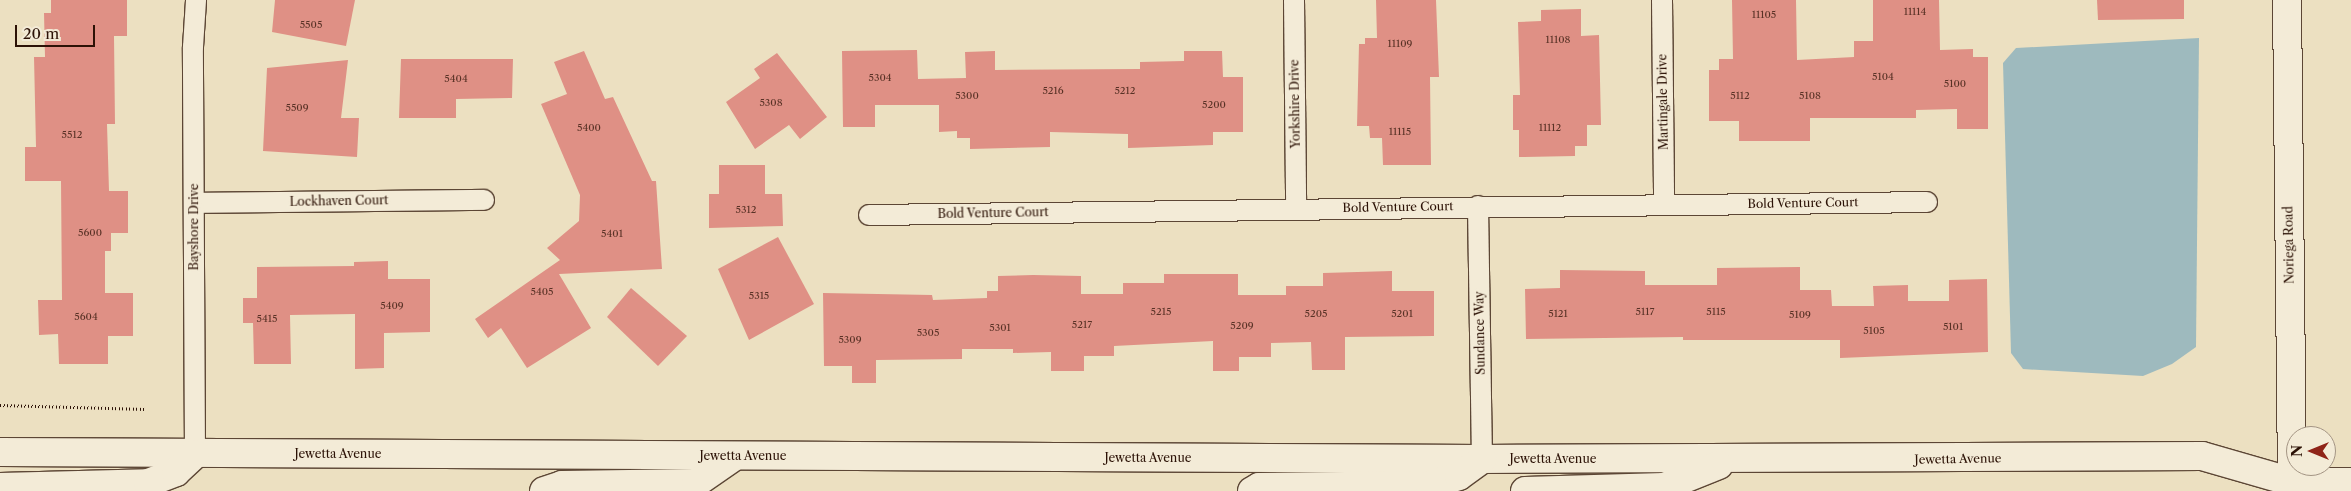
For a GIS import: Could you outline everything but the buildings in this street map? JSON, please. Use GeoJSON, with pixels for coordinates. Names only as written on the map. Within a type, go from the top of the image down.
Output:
{"type":"FeatureCollection","features":[{"type":"Feature","properties":{"kind":"street","name":"Bayshore Drive"},"geometry":{"type":"LineString","coordinates":[[195,454],[193,47],[196,0]]}},
{"type":"Feature","properties":{"kind":"street","name":"Yorkshire Drive"},"geometry":{"type":"LineString","coordinates":[[1294,0],[1296,208]]}},
{"type":"Feature","properties":{"kind":"street","name":"Martingale Drive"},"geometry":{"type":"LineString","coordinates":[[1662,0],[1664,204]]}},
{"type":"Feature","properties":{"kind":"street","name":"Noriega Road"},"geometry":{"type":"LineString","coordinates":[[2286,488],[2287,0]]}},
{"type":"Feature","properties":{"kind":"street","name":"Lockhaven Court"},"geometry":{"type":"LineString","coordinates":[[194,203],[484,200]]}},
{"type":"Feature","properties":{"kind":"street","name":"Bold Venture Court"},"geometry":{"type":"LineString","coordinates":[[869,215],[1296,208],[1927,202]]}},
{"type":"Feature","properties":{"kind":"street","name":"Sundance Way"},"geometry":{"type":"LineString","coordinates":[[1478,206],[1482,459]]}},
{"type":"Feature","properties":{"kind":"street","name":"Jewetta Avenue"},"geometry":{"type":"LineString","coordinates":[[0,452],[1482,459],[2202,456],[2286,488],[2351,482]]}},
{"type":"Feature","properties":{"kind":"street"},"geometry":{"type":"LineString","coordinates":[[0,487],[148,482],[176,472],[195,454]]}},
{"type":"Feature","properties":{"kind":"street"},"geometry":{"type":"LineString","coordinates":[[544,491],[562,485],[696,482],[735,456]]}},
{"type":"Feature","properties":{"kind":"street"},"geometry":{"type":"LineString","coordinates":[[1252,491],[1259,487],[1430,485],[1459,476],[1482,459]]}},
{"type":"Feature","properties":{"kind":"street"},"geometry":{"type":"LineString","coordinates":[[1525,491],[1664,487],[1734,459]]}},
{"type":"Feature","properties":{"kind":"path"},"geometry":{"type":"LineString","coordinates":[[0,405],[146,408]]}},
{"type":"Feature","properties":{"kind":"water"},"geometry":{"type":"Polygon","coordinates":[[[2199,38],[2196,347],[2172,364],[2143,376],[2023,369],[2011,353],[2003,63],[2016,48],[2199,38]]]}}]}
